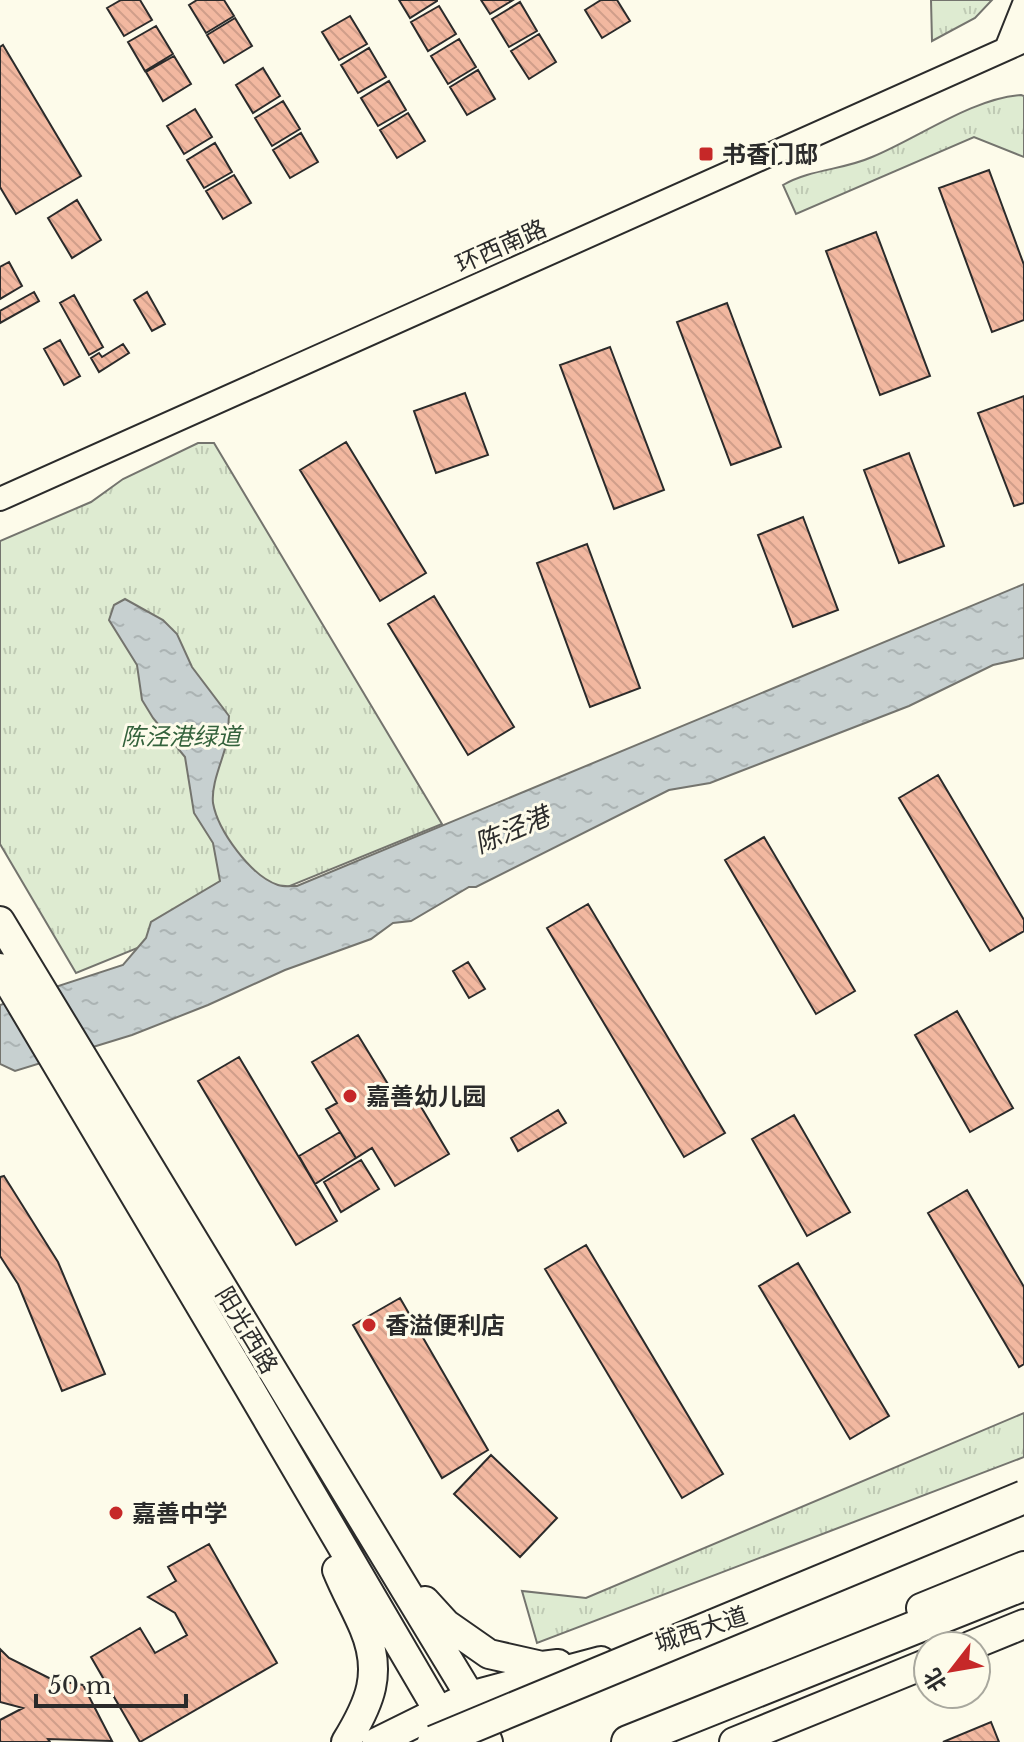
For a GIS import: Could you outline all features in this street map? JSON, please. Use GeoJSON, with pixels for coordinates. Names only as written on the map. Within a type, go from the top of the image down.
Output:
{"type":"FeatureCollection","features":[{"type":"Feature","properties":{"kind":"highway"},"geometry":{"type":"LineString","coordinates":[[436,1727],[1024,1497]]}},
{"type":"Feature","properties":{"kind":"highway"},"geometry":{"type":"LineString","coordinates":[[628,1742],[1024,1584]]}},
{"type":"Feature","properties":{"kind":"main road","name":"阳光西路"},"geometry":{"type":"LineString","coordinates":[[0,921],[14,977],[383,1553],[470,1696],[488,1742]]}},
{"type":"Feature","properties":{"kind":"main road"},"geometry":{"type":"LineString","coordinates":[[72,1066],[309,1490],[436,1727],[463,1742]]}},
{"type":"Feature","properties":{"kind":"main road"},"geometry":{"type":"LineString","coordinates":[[309,1490],[340,1577],[365,1630],[373,1658],[371,1690],[363,1714],[346,1742]]}},
{"type":"Feature","properties":{"kind":"main road","name":"城西大道"},"geometry":{"type":"LineString","coordinates":[[377,1742],[436,1727],[470,1696],[615,1657],[849,1581],[1024,1512]]}},
{"type":"Feature","properties":{"kind":"main road"},"geometry":{"type":"LineString","coordinates":[[383,1553],[446,1624],[489,1654],[542,1666],[615,1657]]}},
{"type":"Feature","properties":{"kind":"main road"},"geometry":{"type":"LineString","coordinates":[[608,1742],[633,1726],[1024,1566]]}},
{"type":"Feature","properties":{"kind":"main road"},"geometry":{"type":"LineString","coordinates":[[992,1637],[1024,1624]]}},
{"type":"Feature","properties":{"kind":"main road"},"geometry":{"type":"LineString","coordinates":[[734,1742],[912,1670]]}},
{"type":"Feature","properties":{"kind":"street"},"geometry":{"type":"LineString","coordinates":[[1018,47],[1024,4]]}},
{"type":"Feature","properties":{"kind":"street","name":"环西南路"},"geometry":{"type":"LineString","coordinates":[[0,499],[1018,47]]}},
{"type":"Feature","properties":{"kind":"green space"},"geometry":{"type":"Polygon","coordinates":[[[931,0],[992,0],[975,18],[932,41],[931,0]]]}},
{"type":"Feature","properties":{"kind":"green space"},"geometry":{"type":"Polygon","coordinates":[[[1024,96],[1024,157],[974,137],[796,214],[783,185],[861,161],[984,103],[1024,96]]]}},
{"type":"Feature","properties":{"kind":"green space","name":"陈泾港绿道"},"geometry":{"type":"Polygon","coordinates":[[[198,443],[214,443],[442,824],[76,973],[0,844],[0,541],[91,502],[123,479],[198,443]]]}},
{"type":"Feature","properties":{"kind":"green space"},"geometry":{"type":"Polygon","coordinates":[[[1024,1413],[1024,1457],[537,1643],[522,1591],[586,1598],[1024,1413]]]}},
{"type":"Feature","properties":{"kind":"water","name":"陈泾港"},"geometry":{"type":"Polygon","coordinates":[[[1024,584],[1024,658],[993,665],[909,706],[710,783],[669,790],[476,887],[469,887],[411,921],[393,923],[371,939],[285,970],[208,1005],[132,1035],[15,1071],[0,1064],[0,1005],[123,965],[146,938],[151,922],[220,881],[213,843],[194,813],[185,757],[142,700],[137,665],[109,620],[114,605],[125,599],[163,620],[177,634],[192,667],[229,716],[227,741],[214,788],[213,803],[221,826],[237,851],[257,872],[278,885],[297,886],[1024,584]]]}},
{"type":"Feature","properties":{"kind":"building"},"geometry":{"type":"Polygon","coordinates":[[[121,0],[140,0],[152,20],[124,36],[107,8],[121,0]]]}},
{"type":"Feature","properties":{"kind":"building"},"geometry":{"type":"Polygon","coordinates":[[[197,0],[224,0],[234,16],[206,33],[189,5],[197,0]]]}},
{"type":"Feature","properties":{"kind":"building"},"geometry":{"type":"Polygon","coordinates":[[[399,0],[437,0],[437,1],[410,18],[399,0]]]}},
{"type":"Feature","properties":{"kind":"building"},"geometry":{"type":"Polygon","coordinates":[[[481,0],[513,0],[490,14],[481,0]]]}},
{"type":"Feature","properties":{"kind":"building"},"geometry":{"type":"Polygon","coordinates":[[[601,0],[617,0],[630,21],[602,38],[585,10],[601,0]]]}},
{"type":"Feature","properties":{"kind":"building"},"geometry":{"type":"Polygon","coordinates":[[[520,2],[537,31],[509,47],[492,19],[520,2]]]}},
{"type":"Feature","properties":{"kind":"building"},"geometry":{"type":"Polygon","coordinates":[[[439,6],[456,34],[428,51],[411,22],[439,6]]]}},
{"type":"Feature","properties":{"kind":"building"},"geometry":{"type":"Polygon","coordinates":[[[350,16],[367,44],[339,60],[322,32],[350,16]]]}},
{"type":"Feature","properties":{"kind":"building"},"geometry":{"type":"Polygon","coordinates":[[[235,18],[252,46],[224,63],[207,35],[235,18]]]}},
{"type":"Feature","properties":{"kind":"building"},"geometry":{"type":"Polygon","coordinates":[[[156,26],[173,54],[145,71],[128,42],[156,26]]]}},
{"type":"Feature","properties":{"kind":"building"},"geometry":{"type":"Polygon","coordinates":[[[539,34],[556,62],[529,79],[511,51],[539,34]]]}},
{"type":"Feature","properties":{"kind":"building"},"geometry":{"type":"Polygon","coordinates":[[[459,39],[476,67],[448,84],[431,56],[459,39]]]}},
{"type":"Feature","properties":{"kind":"building"},"geometry":{"type":"Polygon","coordinates":[[[3,45],[81,176],[16,214],[0,187],[0,47],[3,45]]]}},
{"type":"Feature","properties":{"kind":"building"},"geometry":{"type":"Polygon","coordinates":[[[369,48],[386,77],[358,93],[341,65],[369,48]]]}},
{"type":"Feature","properties":{"kind":"building"},"geometry":{"type":"Polygon","coordinates":[[[174,56],[191,84],[163,101],[146,72],[174,56]]]}},
{"type":"Feature","properties":{"kind":"building"},"geometry":{"type":"Polygon","coordinates":[[[263,68],[280,96],[253,113],[236,85],[263,68]]]}},
{"type":"Feature","properties":{"kind":"building"},"geometry":{"type":"Polygon","coordinates":[[[478,70],[495,99],[467,115],[450,87],[478,70]]]}},
{"type":"Feature","properties":{"kind":"building"},"geometry":{"type":"Polygon","coordinates":[[[389,81],[406,110],[378,126],[361,98],[389,81]]]}},
{"type":"Feature","properties":{"kind":"building"},"geometry":{"type":"Polygon","coordinates":[[[283,101],[300,129],[272,146],[255,118],[283,101]]]}},
{"type":"Feature","properties":{"kind":"building"},"geometry":{"type":"Polygon","coordinates":[[[195,109],[212,137],[184,154],[167,126],[195,109]]]}},
{"type":"Feature","properties":{"kind":"building"},"geometry":{"type":"Polygon","coordinates":[[[408,113],[425,141],[397,158],[380,130],[408,113]]]}},
{"type":"Feature","properties":{"kind":"building"},"geometry":{"type":"Polygon","coordinates":[[[301,133],[318,162],[290,178],[273,150],[301,133]]]}},
{"type":"Feature","properties":{"kind":"building"},"geometry":{"type":"Polygon","coordinates":[[[215,143],[232,172],[204,188],[187,160],[215,143]]]}},
{"type":"Feature","properties":{"kind":"building"},"geometry":{"type":"Polygon","coordinates":[[[989,170],[1024,265],[1024,320],[992,332],[939,188],[989,170]]]}},
{"type":"Feature","properties":{"kind":"building"},"geometry":{"type":"Polygon","coordinates":[[[234,175],[251,203],[223,219],[206,191],[234,175]]]}},
{"type":"Feature","properties":{"kind":"building"},"geometry":{"type":"Polygon","coordinates":[[[77,200],[101,240],[72,258],[48,218],[77,200]]]}},
{"type":"Feature","properties":{"kind":"building"},"geometry":{"type":"Polygon","coordinates":[[[876,232],[930,376],[880,395],[826,251],[876,232]]]}},
{"type":"Feature","properties":{"kind":"building"},"geometry":{"type":"Polygon","coordinates":[[[9,262],[22,286],[0,299],[0,267],[9,262]]]}},
{"type":"Feature","properties":{"kind":"building"},"geometry":{"type":"Polygon","coordinates":[[[34,292],[39,301],[0,323],[0,311],[34,292]]]}},
{"type":"Feature","properties":{"kind":"building"},"geometry":{"type":"Polygon","coordinates":[[[147,292],[165,324],[152,331],[134,300],[147,292]]]}},
{"type":"Feature","properties":{"kind":"building"},"geometry":{"type":"Polygon","coordinates":[[[74,295],[103,347],[89,355],[60,303],[74,295]]]}},
{"type":"Feature","properties":{"kind":"building"},"geometry":{"type":"Polygon","coordinates":[[[727,303],[781,447],[731,465],[677,322],[727,303]]]}},
{"type":"Feature","properties":{"kind":"building"},"geometry":{"type":"Polygon","coordinates":[[[60,340],[80,376],[64,385],[44,349],[60,340]]]}},
{"type":"Feature","properties":{"kind":"building"},"geometry":{"type":"Polygon","coordinates":[[[123,344],[129,353],[99,372],[91,358],[99,353],[102,357],[123,344]]]}},
{"type":"Feature","properties":{"kind":"building"},"geometry":{"type":"Polygon","coordinates":[[[610,347],[664,490],[614,509],[560,365],[610,347]]]}},
{"type":"Feature","properties":{"kind":"building"},"geometry":{"type":"Polygon","coordinates":[[[465,393],[488,455],[436,473],[414,411],[465,393]]]}},
{"type":"Feature","properties":{"kind":"building"},"geometry":{"type":"Polygon","coordinates":[[[1024,396],[1024,503],[1014,506],[978,413],[1024,396]]]}},
{"type":"Feature","properties":{"kind":"building"},"geometry":{"type":"Polygon","coordinates":[[[346,442],[426,573],[380,601],[300,470],[346,442]]]}},
{"type":"Feature","properties":{"kind":"building"},"geometry":{"type":"Polygon","coordinates":[[[909,453],[944,546],[899,563],[864,470],[909,453]]]}},
{"type":"Feature","properties":{"kind":"building"},"geometry":{"type":"Polygon","coordinates":[[[803,517],[838,610],[793,627],[758,535],[803,517]]]}},
{"type":"Feature","properties":{"kind":"building"},"geometry":{"type":"Polygon","coordinates":[[[587,544],[640,688],[590,707],[537,563],[587,544]]]}},
{"type":"Feature","properties":{"kind":"building"},"geometry":{"type":"Polygon","coordinates":[[[434,596],[514,727],[468,755],[388,624],[434,596]]]}},
{"type":"Feature","properties":{"kind":"building"},"geometry":{"type":"Polygon","coordinates":[[[938,775],[1024,920],[1024,931],[990,951],[899,798],[938,775]]]}},
{"type":"Feature","properties":{"kind":"building"},"geometry":{"type":"Polygon","coordinates":[[[764,837],[855,991],[816,1014],[725,860],[764,837]]]}},
{"type":"Feature","properties":{"kind":"building"},"geometry":{"type":"Polygon","coordinates":[[[588,904],[725,1133],[684,1157],[547,928],[588,904]]]}},
{"type":"Feature","properties":{"kind":"building"},"geometry":{"type":"Polygon","coordinates":[[[468,962],[485,989],[469,998],[453,971],[468,962]]]}},
{"type":"Feature","properties":{"kind":"building"},"geometry":{"type":"Polygon","coordinates":[[[957,1011],[1013,1108],[970,1132],[915,1035],[957,1011]]]}},
{"type":"Feature","properties":{"kind":"building"},"geometry":{"type":"Polygon","coordinates":[[[358,1035],[394,1094],[408,1085],[449,1154],[395,1186],[372,1148],[356,1158],[326,1109],[337,1103],[312,1062],[358,1035]]]}},
{"type":"Feature","properties":{"kind":"building"},"geometry":{"type":"Polygon","coordinates":[[[239,1057],[337,1221],[296,1245],[198,1081],[239,1057]]]}},
{"type":"Feature","properties":{"kind":"building"},"geometry":{"type":"Polygon","coordinates":[[[558,1110],[566,1123],[518,1151],[511,1138],[558,1110]]]}},
{"type":"Feature","properties":{"kind":"building"},"geometry":{"type":"Polygon","coordinates":[[[794,1115],[850,1212],[807,1236],[752,1139],[794,1115]]]}},
{"type":"Feature","properties":{"kind":"building"},"geometry":{"type":"Polygon","coordinates":[[[340,1132],[356,1158],[315,1184],[299,1156],[340,1132]]]}},
{"type":"Feature","properties":{"kind":"building"},"geometry":{"type":"Polygon","coordinates":[[[361,1160],[379,1189],[341,1212],[324,1182],[361,1160]]]}},
{"type":"Feature","properties":{"kind":"building"},"geometry":{"type":"Polygon","coordinates":[[[4,1176],[58,1262],[105,1374],[62,1391],[18,1284],[0,1256],[0,1177],[4,1176]]]}},
{"type":"Feature","properties":{"kind":"building"},"geometry":{"type":"Polygon","coordinates":[[[967,1190],[1024,1287],[1024,1364],[1019,1367],[928,1213],[967,1190]]]}},
{"type":"Feature","properties":{"kind":"building"},"geometry":{"type":"Polygon","coordinates":[[[586,1245],[723,1474],[682,1498],[545,1269],[586,1245]]]}},
{"type":"Feature","properties":{"kind":"building"},"geometry":{"type":"Polygon","coordinates":[[[798,1263],[889,1416],[850,1439],[759,1286],[798,1263]]]}},
{"type":"Feature","properties":{"kind":"building"},"geometry":{"type":"Polygon","coordinates":[[[400,1298],[488,1450],[442,1478],[353,1325],[400,1298]]]}},
{"type":"Feature","properties":{"kind":"building"},"geometry":{"type":"Polygon","coordinates":[[[491,1455],[557,1518],[520,1557],[454,1494],[491,1455]]]}},
{"type":"Feature","properties":{"kind":"building"},"geometry":{"type":"Polygon","coordinates":[[[209,1544],[277,1663],[140,1742],[91,1657],[140,1628],[155,1653],[187,1635],[175,1613],[148,1597],[176,1581],[168,1567],[209,1544]]]}},
{"type":"Feature","properties":{"kind":"building"},"geometry":{"type":"Polygon","coordinates":[[[0,1649],[9,1658],[53,1680],[83,1685],[112,1741],[48,1739],[50,1742],[0,1742],[0,1720],[23,1708],[0,1702],[0,1649]]]}},
{"type":"Feature","properties":{"kind":"building"},"geometry":{"type":"Polygon","coordinates":[[[991,1722],[999,1742],[943,1742],[991,1722]]]}},
{"type":"Feature","properties":{"kind":"place","name":"书香门邸"},"geometry":{"type":"Point","coordinates":[706,154]}},
{"type":"Feature","properties":{"kind":"place","name":"嘉善幼儿园"},"geometry":{"type":"Point","coordinates":[350,1096]}},
{"type":"Feature","properties":{"kind":"place","name":"香溢便利店"},"geometry":{"type":"Point","coordinates":[369,1325]}},
{"type":"Feature","properties":{"kind":"place","name":"嘉善中学"},"geometry":{"type":"Point","coordinates":[116,1513]}}]}
